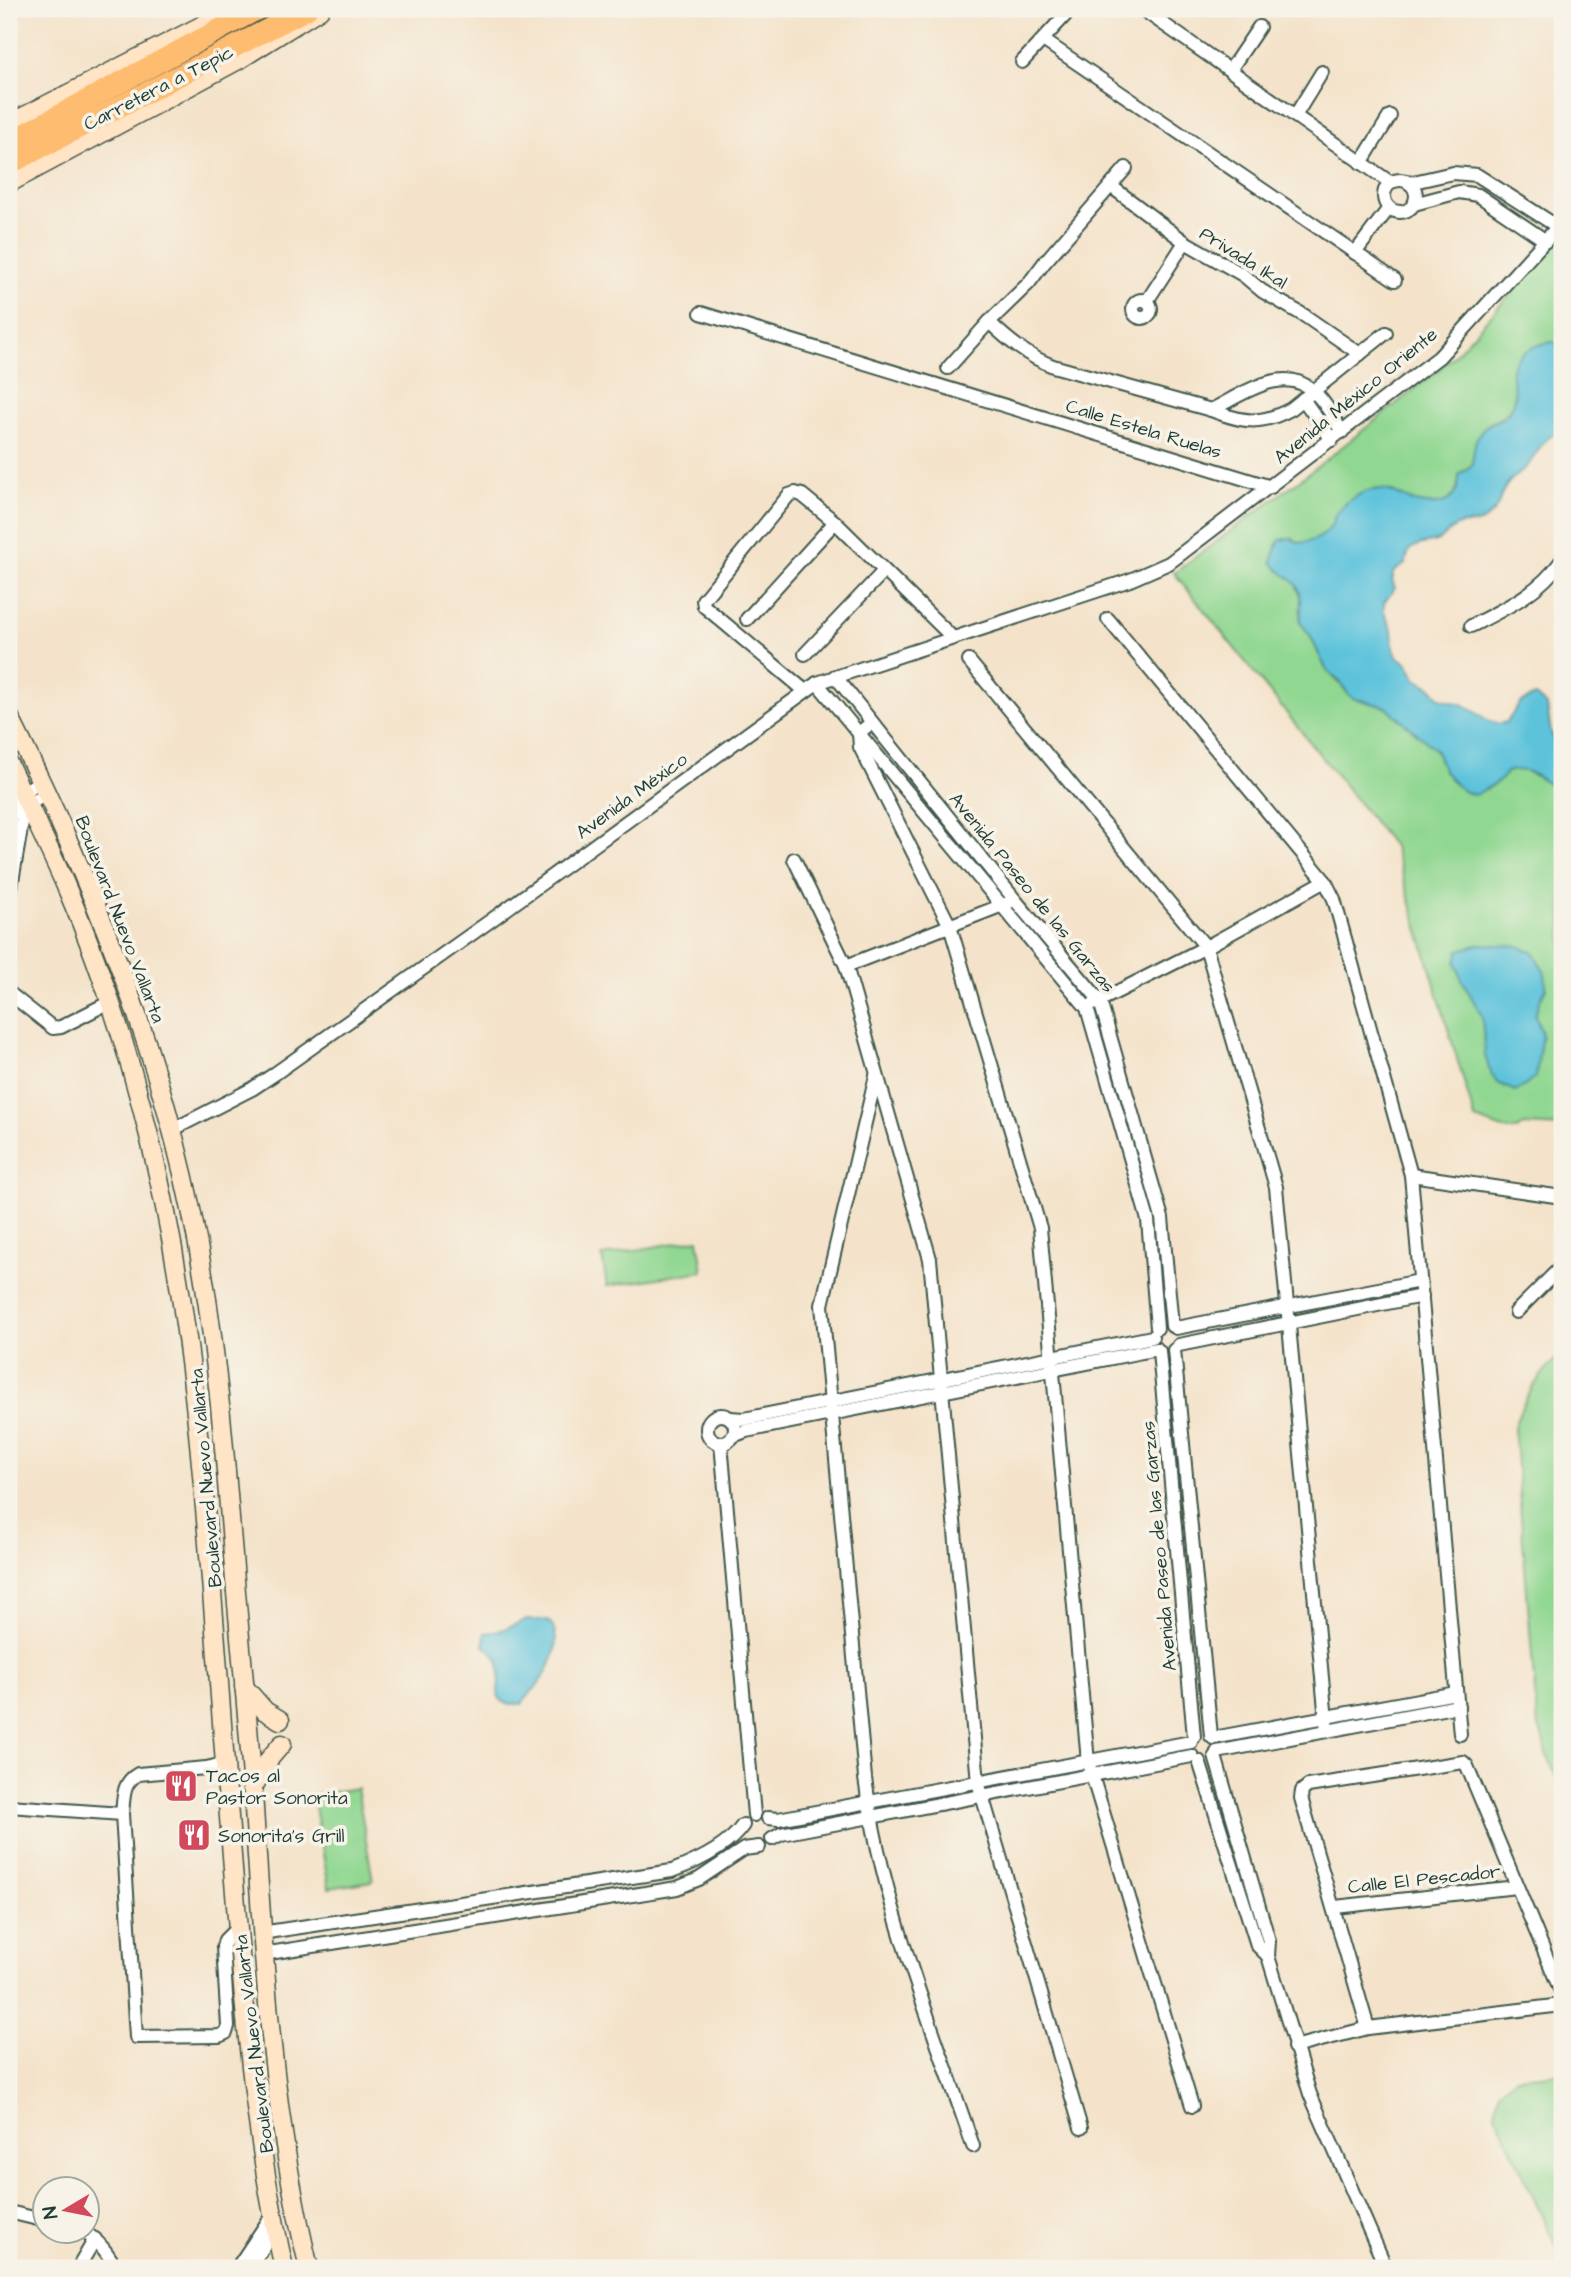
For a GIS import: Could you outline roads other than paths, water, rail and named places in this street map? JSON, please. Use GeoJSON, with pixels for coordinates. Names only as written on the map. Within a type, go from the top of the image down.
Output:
{"type":"FeatureCollection","features":[{"type":"Feature","properties":{"kind":"highway","name":"Carretera a Tepic"},"geometry":{"type":"LineString","coordinates":[[9,142],[220,15],[258,9]]}},
{"type":"Feature","properties":{"kind":"highway","name":"Carretera a Tepic"},"geometry":{"type":"LineString","coordinates":[[9,164],[307,9]]}},
{"type":"Feature","properties":{"kind":"main road"},"geometry":{"type":"LineString","coordinates":[[9,183],[240,59],[320,9]]}},
{"type":"Feature","properties":{"kind":"main road"},"geometry":{"type":"LineString","coordinates":[[9,124],[220,15]]}},
{"type":"Feature","properties":{"kind":"main road","name":"Boulevard Nuevo Vallarta"},"geometry":{"type":"LineString","coordinates":[[9,716],[44,787],[119,961],[174,1129],[192,1213],[212,1332],[223,1430],[253,1789],[261,1933],[279,2108],[309,2268]]}},
{"type":"Feature","properties":{"kind":"main road","name":"Boulevard Nuevo Vallarta"},"geometry":{"type":"LineString","coordinates":[[9,765],[69,893],[110,1002],[150,1141],[178,1286],[197,1421],[227,1760],[237,1928],[256,2110],[284,2268]]}},
{"type":"Feature","properties":{"kind":"main road"},"geometry":{"type":"LineString","coordinates":[[217,1661],[235,1722],[248,1735],[227,1760]]}},
{"type":"Feature","properties":{"kind":"main road"},"geometry":{"type":"LineString","coordinates":[[243,1685],[253,1699],[280,1720]]}},
{"type":"Feature","properties":{"kind":"main road"},"geometry":{"type":"LineString","coordinates":[[253,1789],[265,1766],[282,1744]]}},
{"type":"Feature","properties":{"kind":"main road"},"geometry":{"type":"LineString","coordinates":[[227,1760],[250,1759]]}},
{"type":"Feature","properties":{"kind":"main road"},"geometry":{"type":"LineString","coordinates":[[256,2110],[279,2108]]}},
{"type":"Feature","properties":{"kind":"street"},"geometry":{"type":"LineString","coordinates":[[1023,62],[1071,9]]}},
{"type":"Feature","properties":{"kind":"street"},"geometry":{"type":"LineString","coordinates":[[1142,9],[1391,183]]}},
{"type":"Feature","properties":{"kind":"street"},"geometry":{"type":"LineString","coordinates":[[1230,70],[1259,27]]}},
{"type":"Feature","properties":{"kind":"street"},"geometry":{"type":"LineString","coordinates":[[1042,40],[1395,280]]}},
{"type":"Feature","properties":{"kind":"street"},"geometry":{"type":"LineString","coordinates":[[1295,116],[1322,72]]}},
{"type":"Feature","properties":{"kind":"street"},"geometry":{"type":"LineString","coordinates":[[1362,163],[1390,116]]}},
{"type":"Feature","properties":{"kind":"street"},"geometry":{"type":"LineString","coordinates":[[948,368],[1029,283],[1126,168]]}},
{"type":"Feature","properties":{"kind":"street"},"geometry":{"type":"LineString","coordinates":[[1409,183],[1416,197],[1414,204],[1407,211],[1398,212],[1389,208],[1385,191],[1391,183],[1400,180],[1409,183],[1453,173],[1476,175],[1560,225]]}},
{"type":"Feature","properties":{"kind":"street","name":"Privada Ikal"},"geometry":{"type":"LineString","coordinates":[[1112,187],[1185,243],[1243,275],[1262,291],[1305,316],[1360,354]]}},
{"type":"Feature","properties":{"kind":"street"},"geometry":{"type":"LineString","coordinates":[[1414,204],[1459,192],[1478,195],[1546,241]]}},
{"type":"Feature","properties":{"kind":"street"},"geometry":{"type":"LineString","coordinates":[[1355,253],[1389,208]]}},
{"type":"Feature","properties":{"kind":"street","name":"Avenida México Oriente"},"geometry":{"type":"LineString","coordinates":[[1150,573],[1169,563],[1439,357],[1560,225]]}},
{"type":"Feature","properties":{"kind":"street"},"geometry":{"type":"LineString","coordinates":[[1147,301],[1185,243]]}},
{"type":"Feature","properties":{"kind":"street","name":"Calle Estela Ruelas"},"geometry":{"type":"LineString","coordinates":[[701,313],[1270,487]]}},
{"type":"Feature","properties":{"kind":"street"},"geometry":{"type":"LineString","coordinates":[[989,322],[1016,347],[1053,366],[1251,422],[1276,417],[1386,334]]}},
{"type":"Feature","properties":{"kind":"street"},"geometry":{"type":"LineString","coordinates":[[1211,410],[1271,381],[1285,380],[1296,383],[1308,395],[1337,436]]}},
{"type":"Feature","properties":{"kind":"street"},"geometry":{"type":"LineString","coordinates":[[804,690],[704,606],[703,600],[789,495],[802,495],[835,522],[953,638]]}},
{"type":"Feature","properties":{"kind":"street"},"geometry":{"type":"LineString","coordinates":[[747,619],[835,522]]}},
{"type":"Feature","properties":{"kind":"street"},"geometry":{"type":"LineString","coordinates":[[1471,626],[1524,598],[1551,576],[1562,560]]}},
{"type":"Feature","properties":{"kind":"street"},"geometry":{"type":"LineString","coordinates":[[805,654],[884,570]]}},
{"type":"Feature","properties":{"kind":"street","name":"Avenida México"},"geometry":{"type":"LineString","coordinates":[[174,1129],[252,1090],[490,922],[804,690],[835,676],[1150,573]]}},
{"type":"Feature","properties":{"kind":"street"},"geometry":{"type":"LineString","coordinates":[[1108,619],[1325,881],[1334,899],[1411,1175],[1460,1734]]}},
{"type":"Feature","properties":{"kind":"street"},"geometry":{"type":"LineString","coordinates":[[969,661],[1206,947],[1276,1187],[1327,1731]]}},
{"type":"Feature","properties":{"kind":"street","name":"Avenida Paseo de las Garzas"},"geometry":{"type":"LineString","coordinates":[[835,676],[1014,900],[1100,1001],[1162,1218],[1174,1327]]}},
{"type":"Feature","properties":{"kind":"street","name":"Avenida Paseo de las Garzas"},"geometry":{"type":"LineString","coordinates":[[817,683],[1087,1008],[1148,1220],[1156,1341],[1192,1740]]}},
{"type":"Feature","properties":{"kind":"street"},"geometry":{"type":"LineString","coordinates":[[872,723],[859,733],[860,747],[950,926],[1040,1228],[1090,1769],[1192,2106]]}},
{"type":"Feature","properties":{"kind":"street"},"geometry":{"type":"LineString","coordinates":[[874,776],[886,766]]}},
{"type":"Feature","properties":{"kind":"street"},"geometry":{"type":"LineString","coordinates":[[9,826],[14,803],[44,787]]}},
{"type":"Feature","properties":{"kind":"street"},"geometry":{"type":"LineString","coordinates":[[9,899],[25,798]]}},
{"type":"Feature","properties":{"kind":"street"},"geometry":{"type":"LineString","coordinates":[[794,859],[846,966],[930,1259],[978,1782],[1081,2128]]}},
{"type":"Feature","properties":{"kind":"street"},"geometry":{"type":"LineString","coordinates":[[1087,1008],[1206,947],[1325,881]]}},
{"type":"Feature","properties":{"kind":"street"},"geometry":{"type":"LineString","coordinates":[[846,966],[1014,900]]}},
{"type":"Feature","properties":{"kind":"street"},"geometry":{"type":"LineString","coordinates":[[9,993],[53,1028],[61,1027],[110,1002]]}},
{"type":"Feature","properties":{"kind":"street"},"geometry":{"type":"LineString","coordinates":[[877,1073],[822,1305],[831,1408],[870,1817],[889,1900],[973,2146]]}},
{"type":"Feature","properties":{"kind":"street"},"geometry":{"type":"LineString","coordinates":[[1411,1175],[1562,1197]]}},
{"type":"Feature","properties":{"kind":"street"},"geometry":{"type":"LineString","coordinates":[[1516,1312],[1562,1266]]}},
{"type":"Feature","properties":{"kind":"street"},"geometry":{"type":"LineString","coordinates":[[831,1408],[744,1419],[717,1415],[708,1424],[710,1437],[727,1440],[746,1431],[831,1408],[1156,1341],[1167,1325],[1174,1327],[1420,1281]]}},
{"type":"Feature","properties":{"kind":"street"},"geometry":{"type":"LineString","coordinates":[[1156,1341],[1164,1353],[1177,1347],[1289,1322],[1422,1296]]}},
{"type":"Feature","properties":{"kind":"street"},"geometry":{"type":"LineString","coordinates":[[1174,1327],[1180,1336],[1177,1347]]}},
{"type":"Feature","properties":{"kind":"street","name":"Avenida Paseo de las Garzas"},"geometry":{"type":"LineString","coordinates":[[1177,1347],[1212,1737]]}},
{"type":"Feature","properties":{"kind":"street"},"geometry":{"type":"LineString","coordinates":[[730,1418],[735,1430],[727,1440],[754,1815]]}},
{"type":"Feature","properties":{"kind":"street"},"geometry":{"type":"LineString","coordinates":[[263,1954],[677,1888],[699,1879],[744,1849],[766,1844],[781,1833],[981,1796],[1090,1769],[1206,1734],[1212,1737],[1456,1693]]}},
{"type":"Feature","properties":{"kind":"street"},"geometry":{"type":"LineString","coordinates":[[261,1933],[672,1871],[692,1864],[737,1835],[747,1819],[754,1815],[778,1819],[978,1782],[1196,1758],[1205,1762],[1216,1754],[1458,1706]]}},
{"type":"Feature","properties":{"kind":"street"},"geometry":{"type":"LineString","coordinates":[[1212,1737],[1217,1747],[1216,1754],[1269,1941],[1268,1956],[1294,2047],[1310,2094],[1386,2268]]}},
{"type":"Feature","properties":{"kind":"street"},"geometry":{"type":"LineString","coordinates":[[1192,1740],[1190,1749],[1196,1758],[1257,1945],[1268,1956]]}},
{"type":"Feature","properties":{"kind":"street"},"geometry":{"type":"LineString","coordinates":[[227,1760],[206,1768],[138,1774],[129,1779],[125,1787],[122,1814],[136,2037],[219,2036],[226,2033],[228,2026],[223,1947],[225,1940],[237,1928]]}},
{"type":"Feature","properties":{"kind":"street"},"geometry":{"type":"LineString","coordinates":[[1368,2028],[1335,1907],[1301,1798],[1302,1791],[1308,1786],[1457,1761],[1467,1766],[1562,1994]]}},
{"type":"Feature","properties":{"kind":"street"},"geometry":{"type":"LineString","coordinates":[[9,1806],[122,1814]]}},
{"type":"Feature","properties":{"kind":"street"},"geometry":{"type":"LineString","coordinates":[[768,1818],[773,1824],[772,1839]]}},
{"type":"Feature","properties":{"kind":"street"},"geometry":{"type":"LineString","coordinates":[[743,1825],[746,1840],[759,1847]]}},
{"type":"Feature","properties":{"kind":"street"},"geometry":{"type":"LineString","coordinates":[[672,1871],[677,1888]]}},
{"type":"Feature","properties":{"kind":"street","name":"Calle El Pescador"},"geometry":{"type":"LineString","coordinates":[[1335,1907],[1517,1887]]}},
{"type":"Feature","properties":{"kind":"street"},"geometry":{"type":"LineString","coordinates":[[519,1894],[522,1912]]}},
{"type":"Feature","properties":{"kind":"street"},"geometry":{"type":"LineString","coordinates":[[356,1919],[361,1937]]}},
{"type":"Feature","properties":{"kind":"street"},"geometry":{"type":"LineString","coordinates":[[309,1926],[313,1945]]}},
{"type":"Feature","properties":{"kind":"street"},"geometry":{"type":"LineString","coordinates":[[1294,2047],[1368,2028],[1562,2006]]}},
{"type":"Feature","properties":{"kind":"street"},"geometry":{"type":"LineString","coordinates":[[10,2214],[32,2218]]}},
{"type":"Feature","properties":{"kind":"street"},"geometry":{"type":"LineString","coordinates":[[237,2268],[274,2222]]}},
{"type":"Feature","properties":{"kind":"street"},"geometry":{"type":"LineString","coordinates":[[250,2268],[274,2222]]}},
{"type":"Feature","properties":{"kind":"street"},"geometry":{"type":"LineString","coordinates":[[78,2268],[91,2246]]}},
{"type":"Feature","properties":{"kind":"street"},"geometry":{"type":"LineString","coordinates":[[101,2246],[116,2268]]}},
{"type":"Feature","properties":{"kind":"water"},"geometry":{"type":"Polygon","coordinates":[[[1551,342],[1562,344],[1562,429],[1546,441],[1529,464],[1508,483],[1497,506],[1487,518],[1479,523],[1456,526],[1439,540],[1409,550],[1405,564],[1394,572],[1392,581],[1395,588],[1384,603],[1384,613],[1392,630],[1393,647],[1397,656],[1407,663],[1417,680],[1431,687],[1440,698],[1464,705],[1498,724],[1507,722],[1520,703],[1535,696],[1547,706],[1551,733],[1562,759],[1562,785],[1555,786],[1525,771],[1517,770],[1506,772],[1501,780],[1475,795],[1456,785],[1444,771],[1435,749],[1386,707],[1353,698],[1326,669],[1310,635],[1300,622],[1301,601],[1297,586],[1272,562],[1279,541],[1289,538],[1298,543],[1319,538],[1327,531],[1344,505],[1368,491],[1387,490],[1428,504],[1448,500],[1456,491],[1459,475],[1472,465],[1476,441],[1481,431],[1505,415],[1512,405],[1512,369],[1517,358],[1527,350],[1551,342]]]}},
{"type":"Feature","properties":{"kind":"water"},"geometry":{"type":"Polygon","coordinates":[[[1480,944],[1519,946],[1533,952],[1545,973],[1546,988],[1535,1015],[1542,1033],[1536,1076],[1515,1091],[1498,1083],[1490,1072],[1485,1055],[1482,1016],[1462,980],[1456,962],[1459,950],[1480,944]]]}},
{"type":"Feature","properties":{"kind":"water"},"geometry":{"type":"Polygon","coordinates":[[[527,1620],[545,1620],[551,1623],[556,1639],[555,1648],[546,1672],[522,1704],[508,1704],[500,1699],[498,1694],[499,1663],[494,1654],[484,1646],[485,1633],[499,1631],[527,1620]]]}},
{"type":"Feature","properties":{"kind":"place","name":"Tacos al Pastor Sonorita"},"geometry":{"type":"Point","coordinates":[181,1786]}},
{"type":"Feature","properties":{"kind":"place","name":"Sonorita's Grill"},"geometry":{"type":"Point","coordinates":[194,1835]}}]}
